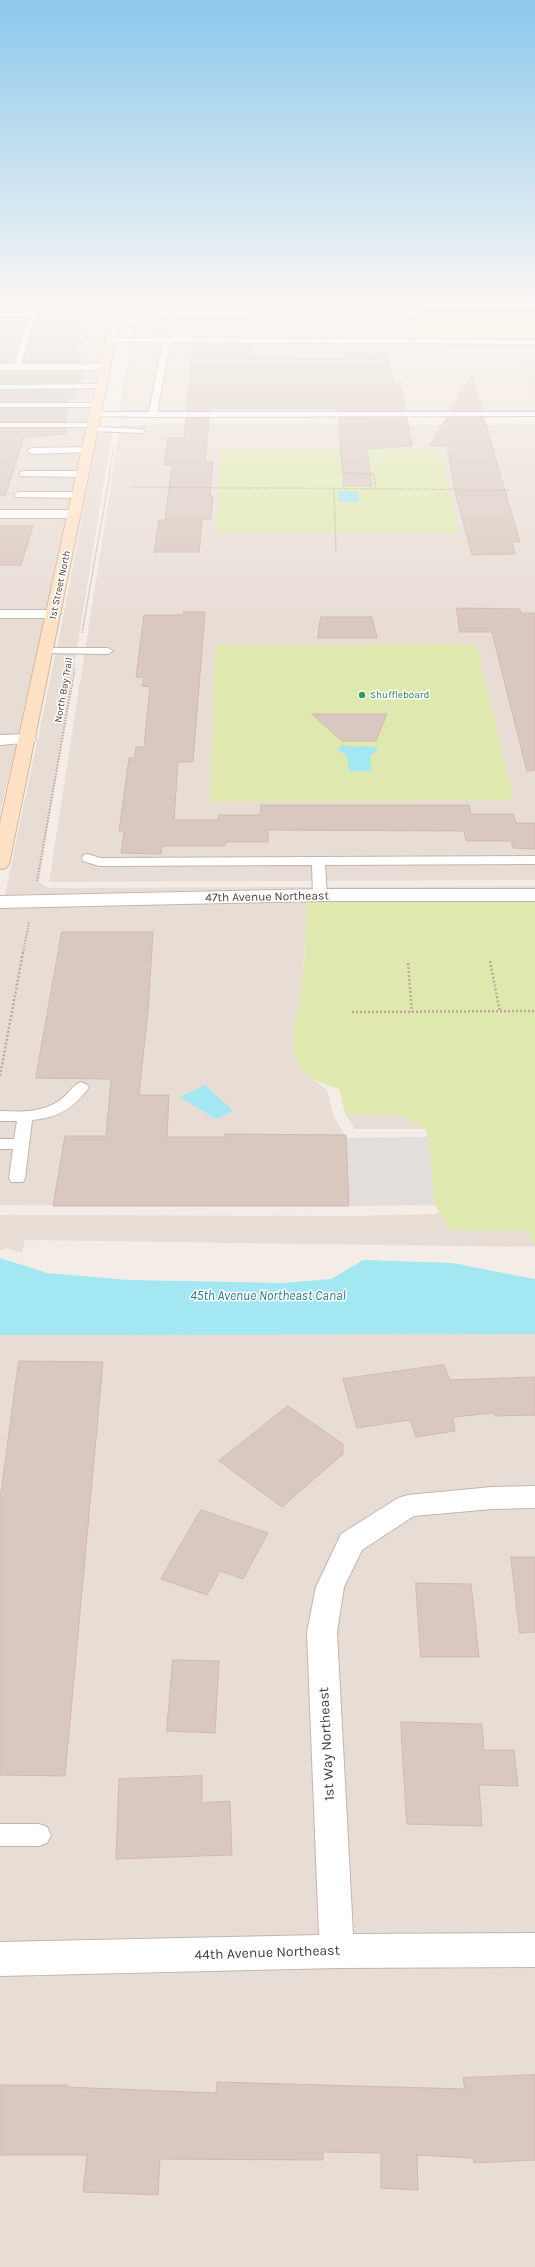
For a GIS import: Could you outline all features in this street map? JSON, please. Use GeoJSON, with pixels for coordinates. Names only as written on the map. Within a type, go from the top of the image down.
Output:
{"type":"FeatureCollection","features":[{"type":"Feature","properties":{"kind":"street","name":"1st Street North"},"geometry":{"type":"LineString","coordinates":[[0,864],[28,740],[95,412]]}},
{"type":"Feature","properties":{"kind":"street"},"geometry":{"type":"LineString","coordinates":[[0,514],[75,514]]}},
{"type":"Feature","properties":{"kind":"street"},"geometry":{"type":"LineString","coordinates":[[0,614],[54,614]]}},
{"type":"Feature","properties":{"kind":"street"},"geometry":{"type":"LineString","coordinates":[[0,740],[28,740]]}},
{"type":"Feature","properties":{"kind":"street","name":"47th Avenue Northeast"},"geometry":{"type":"LineString","coordinates":[[0,902],[320,895],[535,895]]}},
{"type":"Feature","properties":{"kind":"street","name":"1st Way Northeast"},"geometry":{"type":"LineString","coordinates":[[337,1951],[322,1632],[330,1587],[351,1542],[408,1506],[492,1498],[535,1497]]}},
{"type":"Feature","properties":{"kind":"street","name":"44th Avenue Northeast"},"geometry":{"type":"LineString","coordinates":[[0,1959],[337,1951],[535,1950]]}},
{"type":"Feature","properties":{"kind":"lane"},"geometry":{"type":"LineString","coordinates":[[49,412],[94,418],[117,429],[141,431]]}},
{"type":"Feature","properties":{"kind":"lane"},"geometry":{"type":"LineString","coordinates":[[0,425],[119,415],[535,414]]}},
{"type":"Feature","properties":{"kind":"lane"},"geometry":{"type":"LineString","coordinates":[[30,451],[88,450]]}},
{"type":"Feature","properties":{"kind":"lane"},"geometry":{"type":"LineString","coordinates":[[23,474],[83,474]]}},
{"type":"Feature","properties":{"kind":"lane"},"geometry":{"type":"LineString","coordinates":[[18,495],[79,495]]}},
{"type":"Feature","properties":{"kind":"lane"},"geometry":{"type":"LineString","coordinates":[[46,651],[108,651]]}},
{"type":"Feature","properties":{"kind":"lane"},"geometry":{"type":"LineString","coordinates":[[88,858],[99,862],[535,860]]}},
{"type":"Feature","properties":{"kind":"lane"},"geometry":{"type":"LineString","coordinates":[[318,862],[320,895]]}},
{"type":"Feature","properties":{"kind":"lane"},"geometry":{"type":"LineString","coordinates":[[0,1116],[25,1117],[58,1110],[74,1099],[81,1087]]}},
{"type":"Feature","properties":{"kind":"lane"},"geometry":{"type":"LineString","coordinates":[[17,1178],[25,1117]]}},
{"type":"Feature","properties":{"kind":"lane"},"geometry":{"type":"LineString","coordinates":[[0,1144],[22,1144]]}},
{"type":"Feature","properties":{"kind":"lane"},"geometry":{"type":"LineString","coordinates":[[0,1835],[39,1835]]}},
{"type":"Feature","properties":{"kind":"path","name":"North Bay Trail"},"geometry":{"type":"LineString","coordinates":[[0,1076],[33,901],[117,429]]}},
{"type":"Feature","properties":{"kind":"path"},"geometry":{"type":"LineString","coordinates":[[339,437],[343,474],[374,474],[376,490]]}},
{"type":"Feature","properties":{"kind":"path"},"geometry":{"type":"LineString","coordinates":[[132,487],[334,490],[510,490]]}},
{"type":"Feature","properties":{"kind":"path"},"geometry":{"type":"LineString","coordinates":[[334,490],[336,552]]}},
{"type":"Feature","properties":{"kind":"path"},"geometry":{"type":"LineString","coordinates":[[490,961],[500,1012]]}},
{"type":"Feature","properties":{"kind":"path"},"geometry":{"type":"LineString","coordinates":[[408,964],[412,1012]]}},
{"type":"Feature","properties":{"kind":"path"},"geometry":{"type":"LineString","coordinates":[[352,1012],[535,1011]]}},
{"type":"Feature","properties":{"kind":"shaded area"},"geometry":{"type":"Polygon","coordinates":[[[0,412],[88,412],[68,511],[0,511],[0,412]]]}},
{"type":"Feature","properties":{"kind":"shaded area"},"geometry":{"type":"Polygon","coordinates":[[[120,412],[535,412],[535,414],[119,415],[120,412]]]}},
{"type":"Feature","properties":{"kind":"shaded area"},"geometry":{"type":"Polygon","coordinates":[[[120,425],[535,425],[535,880],[49,882],[120,425]]]}},
{"type":"Feature","properties":{"kind":"shaded area"},"geometry":{"type":"Polygon","coordinates":[[[99,427],[113,427],[39,882],[48,888],[535,886],[535,888],[320,888],[5,895],[63,618],[99,427]]]}},
{"type":"Feature","properties":{"kind":"shaded area"},"geometry":{"type":"Polygon","coordinates":[[[0,518],[66,518],[46,609],[0,610],[0,518]]]}},
{"type":"Feature","properties":{"kind":"shaded area"},"geometry":{"type":"Polygon","coordinates":[[[0,618],[44,618],[18,734],[0,734],[0,618]]]}},
{"type":"Feature","properties":{"kind":"shaded area"},"geometry":{"type":"Polygon","coordinates":[[[0,745],[16,745],[0,812],[0,745]]]}},
{"type":"Feature","properties":{"kind":"shaded area"},"geometry":{"type":"Polygon","coordinates":[[[308,896],[302,989],[295,1022],[307,1074],[327,1090],[334,1117],[347,1138],[428,1137],[435,1205],[0,1205],[0,902],[308,896]]]}},
{"type":"Feature","properties":{"kind":"shaded area"},"geometry":{"type":"Polygon","coordinates":[[[345,1114],[486,1117],[535,1247],[25,1240],[22,1253],[6,1248],[0,1251],[0,1215],[352,1216],[436,1214],[448,1205],[427,1129],[355,1129],[345,1114]]]}},
{"type":"Feature","properties":{"kind":"shaded area"},"geometry":{"type":"Polygon","coordinates":[[[428,1137],[435,1205],[351,1204],[347,1138],[428,1137]]]}},
{"type":"Feature","properties":{"kind":"shaded area"},"geometry":{"type":"Polygon","coordinates":[[[535,1332],[535,2267],[0,2267],[0,1333],[535,1332]]]}},
{"type":"Feature","properties":{"kind":"green space"},"geometry":{"type":"Polygon","coordinates":[[[221,449],[440,449],[459,533],[216,533],[221,449]]]}},
{"type":"Feature","properties":{"kind":"green space"},"geometry":{"type":"Polygon","coordinates":[[[476,644],[514,800],[210,802],[215,645],[476,644]]]}},
{"type":"Feature","properties":{"kind":"green space"},"geometry":{"type":"Polygon","coordinates":[[[535,895],[535,1247],[528,1231],[450,1230],[435,1205],[426,1130],[403,1116],[345,1114],[339,1089],[315,1080],[300,1068],[294,1054],[293,1036],[303,978],[308,896],[535,895]]]}},
{"type":"Feature","properties":{"kind":"water"},"geometry":{"type":"Polygon","coordinates":[[[338,491],[357,491],[359,502],[339,502],[338,491]]]}},
{"type":"Feature","properties":{"kind":"water"},"geometry":{"type":"Polygon","coordinates":[[[344,745],[379,749],[370,756],[371,771],[349,771],[347,756],[337,749],[344,745]]]}},
{"type":"Feature","properties":{"kind":"water"},"geometry":{"type":"Polygon","coordinates":[[[205,1085],[233,1111],[216,1119],[180,1097],[205,1085]]]}},
{"type":"Feature","properties":{"kind":"water","name":"45th Avenue Northeast Canal"},"geometry":{"type":"Polygon","coordinates":[[[0,1258],[47,1273],[129,1280],[284,1283],[331,1279],[363,1260],[452,1263],[535,1279],[535,1334],[0,1335],[0,1258]]]}},
{"type":"Feature","properties":{"kind":"building"},"geometry":{"type":"Polygon","coordinates":[[[0,412],[67,412],[66,422],[0,422],[0,412]]]}},
{"type":"Feature","properties":{"kind":"building"},"geometry":{"type":"Polygon","coordinates":[[[186,418],[209,418],[205,462],[213,462],[210,496],[213,496],[211,519],[202,519],[199,552],[154,552],[159,520],[165,520],[172,465],[164,465],[168,438],[184,438],[186,418]]]}},
{"type":"Feature","properties":{"kind":"building"},"geometry":{"type":"Polygon","coordinates":[[[339,418],[407,418],[412,446],[367,449],[372,486],[344,486],[339,418]]]}},
{"type":"Feature","properties":{"kind":"building"},"geometry":{"type":"Polygon","coordinates":[[[447,418],[484,418],[520,542],[512,542],[515,554],[472,555],[455,492],[447,446],[430,446],[447,418]]]}},
{"type":"Feature","properties":{"kind":"building"},"geometry":{"type":"Polygon","coordinates":[[[0,428],[66,428],[66,434],[24,437],[5,496],[0,495],[0,428]]]}},
{"type":"Feature","properties":{"kind":"building"},"geometry":{"type":"Polygon","coordinates":[[[0,526],[33,526],[21,565],[0,565],[0,526]]]}},
{"type":"Feature","properties":{"kind":"building"},"geometry":{"type":"Polygon","coordinates":[[[457,608],[520,609],[521,613],[535,613],[535,770],[527,771],[492,632],[460,632],[457,608]]]}},
{"type":"Feature","properties":{"kind":"building"},"geometry":{"type":"Polygon","coordinates":[[[184,612],[205,612],[193,762],[178,762],[174,820],[218,820],[219,815],[260,815],[261,805],[469,805],[471,814],[513,814],[516,823],[535,823],[535,849],[513,848],[511,841],[466,841],[464,831],[268,830],[268,842],[226,842],[225,846],[162,846],[161,854],[121,853],[124,831],[119,831],[129,758],[134,758],[136,747],[144,747],[150,687],[142,686],[144,677],[136,677],[144,615],[183,615],[184,612]]]}},
{"type":"Feature","properties":{"kind":"building"},"geometry":{"type":"Polygon","coordinates":[[[321,617],[372,617],[377,638],[318,638],[321,617]]]}},
{"type":"Feature","properties":{"kind":"building"},"geometry":{"type":"Polygon","coordinates":[[[312,714],[387,714],[376,741],[342,741],[312,714]]]}},
{"type":"Feature","properties":{"kind":"building"},"geometry":{"type":"Polygon","coordinates":[[[62,932],[153,932],[148,1011],[139,1095],[169,1095],[167,1137],[225,1137],[225,1134],[346,1135],[349,1206],[53,1206],[65,1136],[106,1136],[111,1079],[36,1078],[62,932]]]}},
{"type":"Feature","properties":{"kind":"building"},"geometry":{"type":"Polygon","coordinates":[[[19,1361],[103,1362],[65,1776],[0,1775],[0,1500],[19,1361]]]}},
{"type":"Feature","properties":{"kind":"building"},"geometry":{"type":"Polygon","coordinates":[[[444,1365],[450,1380],[535,1377],[535,1415],[495,1416],[494,1413],[453,1417],[455,1431],[416,1437],[410,1420],[357,1428],[343,1379],[444,1365]]]}},
{"type":"Feature","properties":{"kind":"building"},"geometry":{"type":"Polygon","coordinates":[[[288,1406],[343,1444],[343,1454],[282,1507],[219,1461],[288,1406]]]}},
{"type":"Feature","properties":{"kind":"building"},"geometry":{"type":"Polygon","coordinates":[[[201,1510],[268,1533],[243,1579],[220,1571],[207,1595],[161,1579],[201,1510]]]}},
{"type":"Feature","properties":{"kind":"building"},"geometry":{"type":"Polygon","coordinates":[[[511,1557],[535,1557],[535,1632],[520,1633],[511,1557]]]}},
{"type":"Feature","properties":{"kind":"building"},"geometry":{"type":"Polygon","coordinates":[[[416,1583],[471,1584],[479,1657],[421,1657],[416,1583]]]}},
{"type":"Feature","properties":{"kind":"building"},"geometry":{"type":"Polygon","coordinates":[[[173,1660],[219,1661],[215,1733],[167,1731],[173,1660]]]}},
{"type":"Feature","properties":{"kind":"building"},"geometry":{"type":"Polygon","coordinates":[[[401,1722],[482,1724],[484,1750],[514,1750],[518,1786],[479,1785],[482,1826],[407,1824],[401,1722]]]}},
{"type":"Feature","properties":{"kind":"building"},"geometry":{"type":"Polygon","coordinates":[[[202,1776],[202,1803],[230,1801],[232,1855],[116,1859],[119,1779],[202,1776]]]}},
{"type":"Feature","properties":{"kind":"building"},"geometry":{"type":"Polygon","coordinates":[[[535,2075],[535,2160],[474,2163],[473,2158],[417,2155],[418,2190],[381,2188],[381,2153],[323,2152],[323,2160],[160,2159],[158,2195],[83,2192],[87,2155],[0,2155],[0,2085],[68,2085],[67,2087],[216,2093],[217,2082],[465,2089],[463,2078],[535,2075]]]}},
{"type":"Feature","properties":{"kind":"place","name":"Shuffleboard"},"geometry":{"type":"Point","coordinates":[362,695]}}]}
